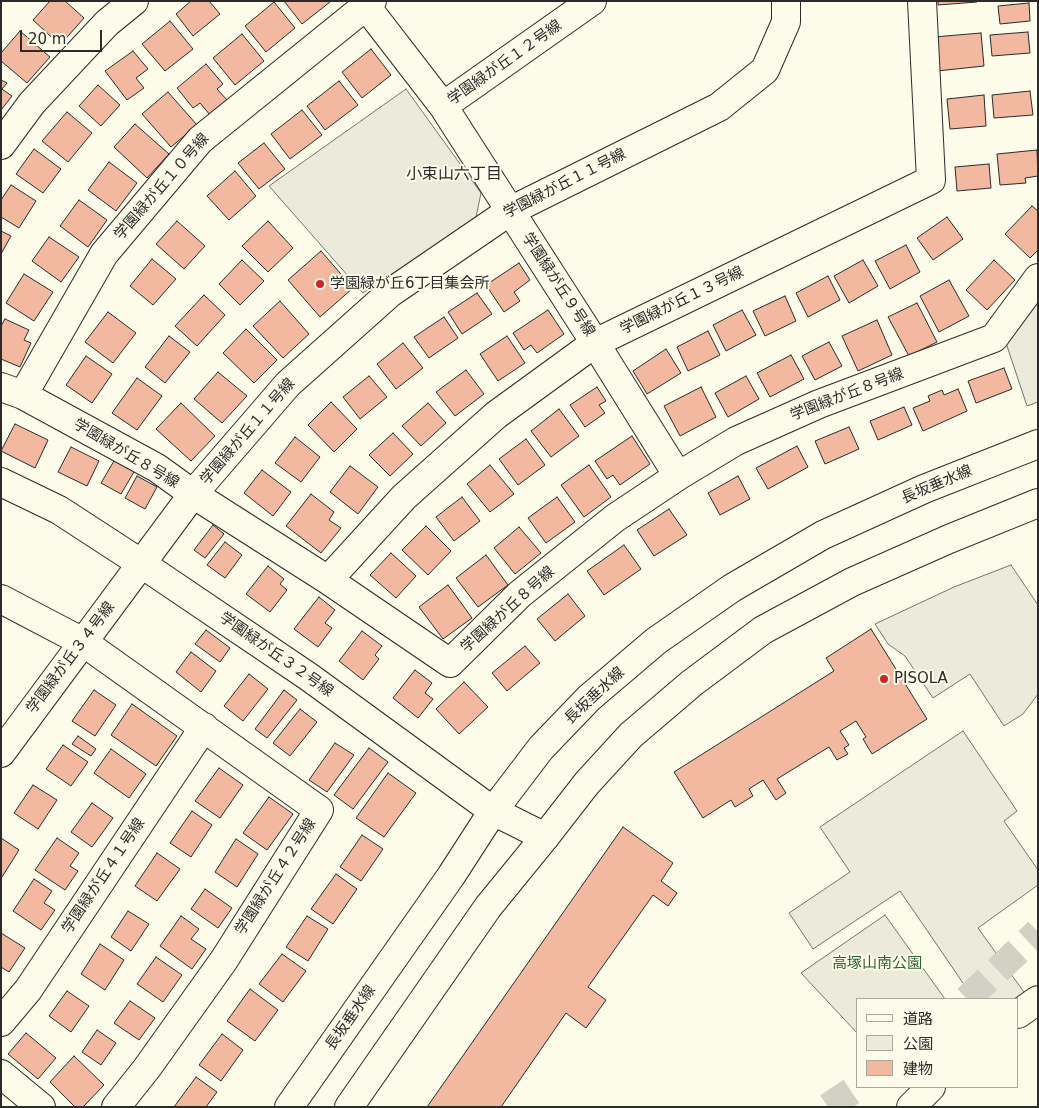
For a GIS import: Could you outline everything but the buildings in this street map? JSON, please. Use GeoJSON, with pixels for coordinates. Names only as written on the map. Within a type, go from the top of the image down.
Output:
{"type":"FeatureCollection","features":[{"type":"Feature","properties":{"kind":"street"},"geometry":{"type":"LineString","coordinates":[[1,145],[32,103],[107,23],[134,1]]}},
{"type":"Feature","properties":{"kind":"street","name":"学園緑が丘１２号線"},"geometry":{"type":"LineString","coordinates":[[443,106],[592,1]]}},
{"type":"Feature","properties":{"kind":"street","name":"学園緑が丘１１号線"},"geometry":{"type":"LineString","coordinates":[[142,564],[193,494],[288,384],[390,293],[510,211],[719,107],[765,70],[786,22],[786,1]]}},
{"type":"Feature","properties":{"kind":"street","name":"学園緑が丘１３号線"},"geometry":{"type":"LineString","coordinates":[[328,580],[404,497],[496,415],[595,344],[931,180],[922,1]]}},
{"type":"Feature","properties":{"kind":"street","name":"学園緑が丘９号線"},"geometry":{"type":"LineString","coordinates":[[366,3],[443,106],[678,476]]}},
{"type":"Feature","properties":{"kind":"street","name":"学園緑が丘１０号線"},"geometry":{"type":"LineString","coordinates":[[12,391],[104,254],[200,140],[366,3]]}},
{"type":"Feature","properties":{"kind":"street","name":"学園緑が丘８号線"},"geometry":{"type":"LineString","coordinates":[[12,391],[157,468],[193,494],[328,580],[450,663],[520,594],[615,518],[678,476],[736,441],[803,411],[994,338],[1038,278]]}},
{"type":"Feature","properties":{"kind":"street","name":"長坂垂水線"},"geometry":{"type":"LineString","coordinates":[[289,1107],[451,876],[493,811],[541,748],[589,698],[656,641],[732,588],[823,534],[924,489],[1038,444]]}},
{"type":"Feature","properties":{"kind":"street","name":"学園緑が丘３２号線"},"geometry":{"type":"LineString","coordinates":[[1,482],[59,510],[142,564],[309,677],[493,811],[545,837]]}},
{"type":"Feature","properties":{"kind":"street"},"geometry":{"type":"LineString","coordinates":[[349,1107],[488,907],[587,783],[631,736],[692,683],[763,630],[852,582],[949,539],[1038,503]]}},
{"type":"Feature","properties":{"kind":"street","name":"学園緑が丘３４号線"},"geometry":{"type":"LineString","coordinates":[[2,752],[142,564]]}},
{"type":"Feature","properties":{"kind":"street","name":"学園緑が丘４２号線"},"geometry":{"type":"LineString","coordinates":[[1,599],[83,642],[319,810],[224,960],[147,1068],[116,1107]]}},
{"type":"Feature","properties":{"kind":"street","name":"学園緑が丘４１号線"},"geometry":{"type":"LineString","coordinates":[[1,1022],[28,990],[204,727]]}},
{"type":"Feature","properties":{"kind":"street"},"geometry":{"type":"LineString","coordinates":[[1019,1013],[1038,1000]]}},
{"type":"Feature","properties":{"kind":"street"},"geometry":{"type":"LineString","coordinates":[[1,1074],[41,1107]]}},
{"type":"Feature","properties":{"kind":"street"},"geometry":{"type":"LineString","coordinates":[[911,1107],[930,1088]]}},
{"type":"Feature","properties":{"kind":"green space"},"geometry":{"type":"Polygon","coordinates":[[[406,89],[481,193],[475,222],[363,293],[269,186],[406,89]]]}},
{"type":"Feature","properties":{"kind":"green space"},"geometry":{"type":"Polygon","coordinates":[[[1038,298],[1038,402],[1027,406],[1005,340],[1038,298]]]}},
{"type":"Feature","properties":{"kind":"green space","name":"高塚山南公園"},"geometry":{"type":"Polygon","coordinates":[[[885,915],[944,998],[856,998],[856,1032],[801,973],[885,915]]]}},
{"type":"Feature","properties":{"kind":"shaded area"},"geometry":{"type":"Polygon","coordinates":[[[1011,565],[1038,605],[1038,694],[1023,714],[1004,726],[970,674],[933,698],[905,656],[888,644],[875,624],[954,587],[1011,565]]]}},
{"type":"Feature","properties":{"kind":"shaded area"},"geometry":{"type":"Polygon","coordinates":[[[963,731],[1017,811],[1004,821],[1038,870],[1038,885],[978,928],[1026,995],[1019,998],[973,998],[900,891],[813,949],[789,913],[850,872],[820,827],[963,731]]]}},
{"type":"Feature","properties":{"kind":"tunnel"},"geometry":{"type":"LineString","coordinates":[[968,998],[1038,932]]}},
{"type":"Feature","properties":{"kind":"tunnel"},"geometry":{"type":"LineString","coordinates":[[828,1107],[856,1088]]}},
{"type":"Feature","properties":{"kind":"place","name":"学園緑が丘6丁目集会所"},"geometry":{"type":"Point","coordinates":[320,284]}},
{"type":"Feature","properties":{"kind":"place","name":"PISOLA"},"geometry":{"type":"Point","coordinates":[884,679]}},
{"type":"Feature","properties":{"kind":"district","name":"小束山六丁目"},"geometry":{"type":"Point","coordinates":[454,175]}}]}
